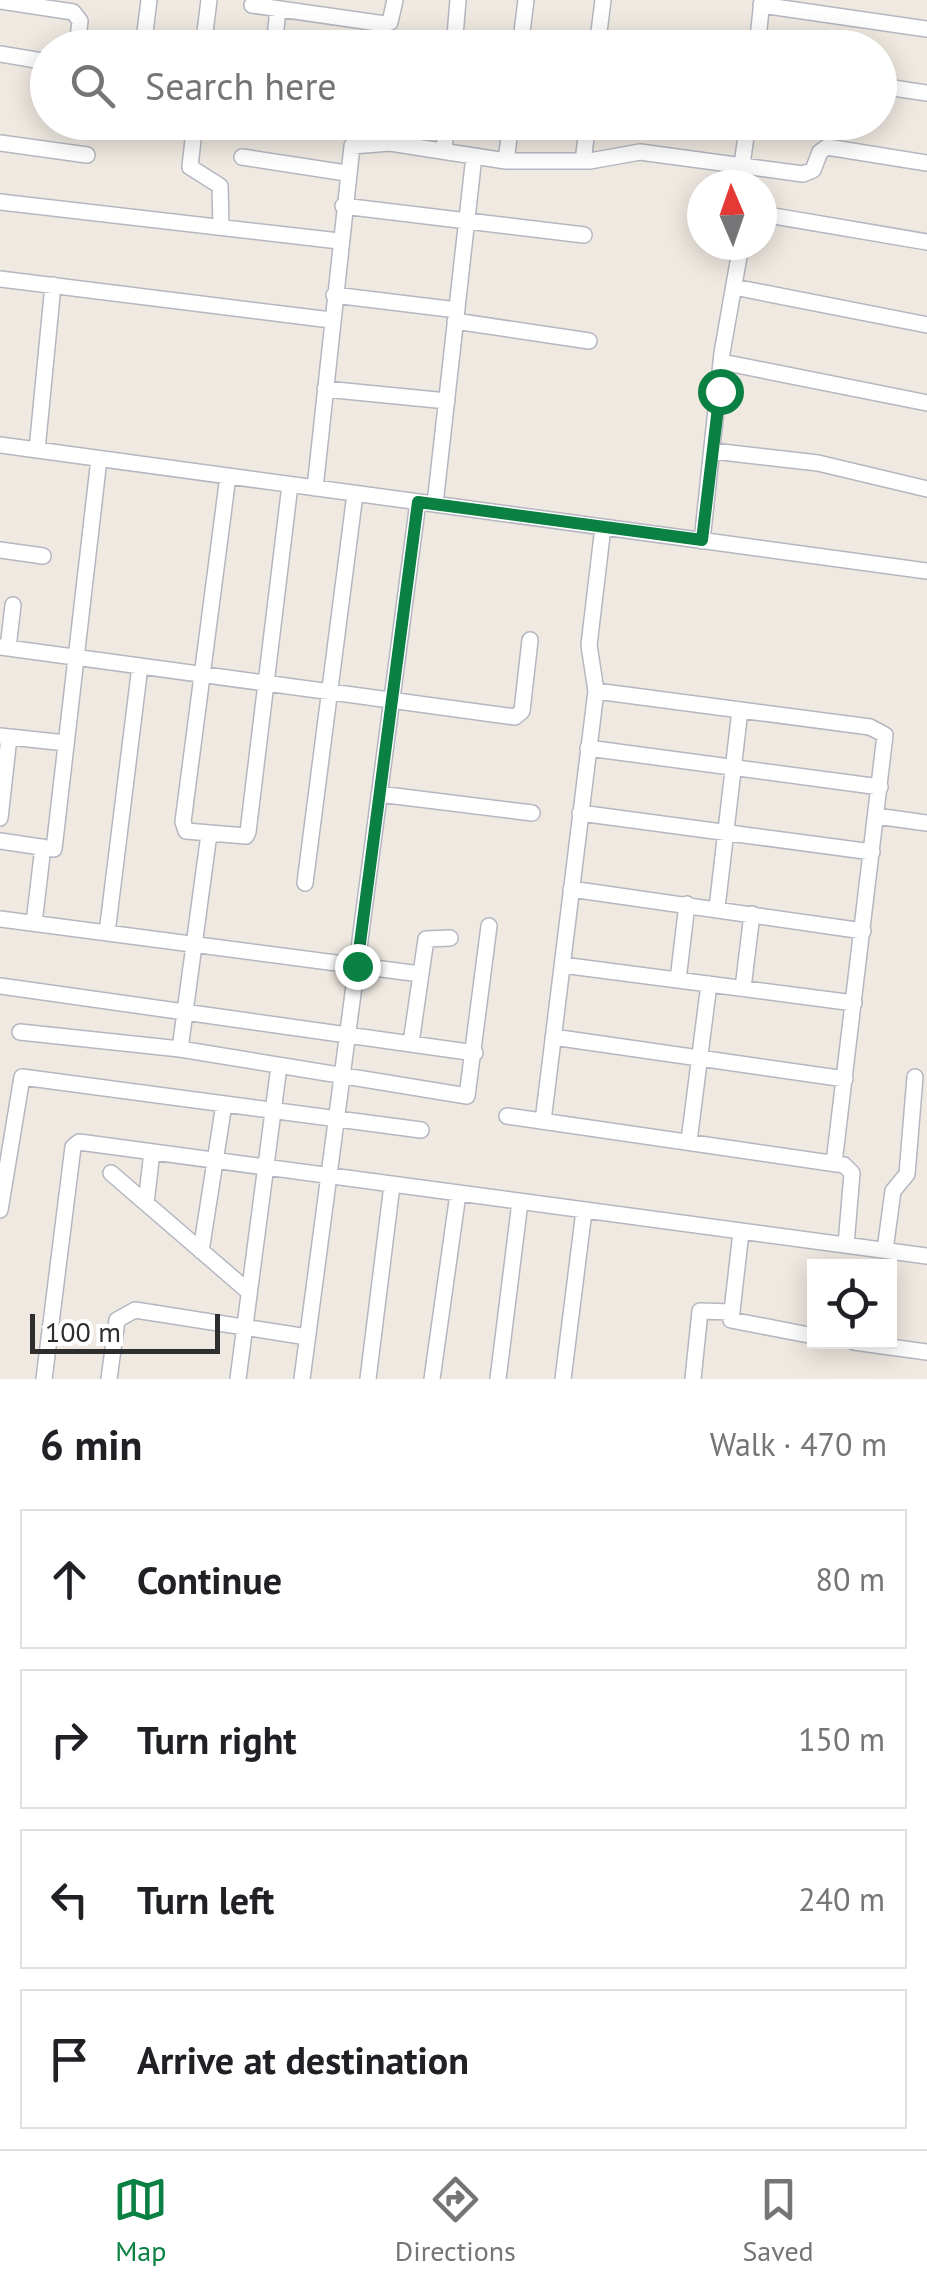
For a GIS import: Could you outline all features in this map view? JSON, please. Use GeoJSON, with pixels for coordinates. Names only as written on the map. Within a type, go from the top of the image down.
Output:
{"type":"FeatureCollection","features":[{"type":"Feature","properties":{"kind":"street"},"geometry":{"type":"LineString","coordinates":[[145,30],[149,0]]}},
{"type":"Feature","properties":{"kind":"street"},"geometry":{"type":"LineString","coordinates":[[205,30],[209,0]]}},
{"type":"Feature","properties":{"kind":"street"},"geometry":{"type":"LineString","coordinates":[[252,5],[384,24],[390,22],[395,0]]}},
{"type":"Feature","properties":{"kind":"street"},"geometry":{"type":"LineString","coordinates":[[456,30],[458,0]]}},
{"type":"Feature","properties":{"kind":"street"},"geometry":{"type":"LineString","coordinates":[[522,30],[526,0]]}},
{"type":"Feature","properties":{"kind":"street"},"geometry":{"type":"LineString","coordinates":[[599,30],[602,0]]}},
{"type":"Feature","properties":{"kind":"street"},"geometry":{"type":"LineString","coordinates":[[0,1],[73,12],[80,21],[79,30]]}},
{"type":"Feature","properties":{"kind":"street"},"geometry":{"type":"LineString","coordinates":[[758,30],[762,3],[927,29]]}},
{"type":"Feature","properties":{"kind":"street"},"geometry":{"type":"LineString","coordinates":[[276,30],[278,9]]}},
{"type":"Feature","properties":{"kind":"street"},"geometry":{"type":"LineString","coordinates":[[0,54],[30,59]]}},
{"type":"Feature","properties":{"kind":"street"},"geometry":{"type":"LineString","coordinates":[[897,89],[927,93]]}},
{"type":"Feature","properties":{"kind":"street"},"geometry":{"type":"LineString","coordinates":[[193,140],[190,166],[220,186],[221,226]]}},
{"type":"Feature","properties":{"kind":"street"},"geometry":{"type":"LineString","coordinates":[[444,150],[445,140]]}},
{"type":"Feature","properties":{"kind":"street"},"geometry":{"type":"LineString","coordinates":[[506,161],[508,140]]}},
{"type":"Feature","properties":{"kind":"street"},"geometry":{"type":"LineString","coordinates":[[583,161],[586,140]]}},
{"type":"Feature","properties":{"kind":"street"},"geometry":{"type":"LineString","coordinates":[[747,170],[748,140]]}},
{"type":"Feature","properties":{"kind":"street"},"geometry":{"type":"LineString","coordinates":[[0,143],[87,155]]}},
{"type":"Feature","properties":{"kind":"street"},"geometry":{"type":"LineString","coordinates":[[315,488],[348,150],[357,144],[444,150],[506,161],[583,161],[640,152],[808,174],[821,149],[827,147],[927,162]]}},
{"type":"Feature","properties":{"kind":"street"},"geometry":{"type":"LineString","coordinates":[[242,156],[346,173]]}},
{"type":"Feature","properties":{"kind":"street"},"geometry":{"type":"LineString","coordinates":[[436,504],[474,156]]}},
{"type":"Feature","properties":{"kind":"street"},"geometry":{"type":"LineString","coordinates":[[0,202],[339,241]]}},
{"type":"Feature","properties":{"kind":"street"},"geometry":{"type":"LineString","coordinates":[[342,206],[584,235]]}},
{"type":"Feature","properties":{"kind":"street"},"geometry":{"type":"LineString","coordinates":[[777,217],[927,242]]}},
{"type":"Feature","properties":{"kind":"street"},"geometry":{"type":"LineString","coordinates":[[702,540],[722,362],[739,260]]}},
{"type":"Feature","properties":{"kind":"street"},"geometry":{"type":"LineString","coordinates":[[0,278],[332,320]]}},
{"type":"Feature","properties":{"kind":"street"},"geometry":{"type":"LineString","coordinates":[[37,450],[53,285]]}},
{"type":"Feature","properties":{"kind":"street"},"geometry":{"type":"LineString","coordinates":[[734,288],[927,325]]}},
{"type":"Feature","properties":{"kind":"street"},"geometry":{"type":"LineString","coordinates":[[334,295],[589,340]]}},
{"type":"Feature","properties":{"kind":"street"},"geometry":{"type":"LineString","coordinates":[[722,362],[927,403]]}},
{"type":"Feature","properties":{"kind":"street"},"geometry":{"type":"LineString","coordinates":[[325,388],[447,401]]}},
{"type":"Feature","properties":{"kind":"street"},"geometry":{"type":"LineString","coordinates":[[0,446],[927,571]]}},
{"type":"Feature","properties":{"kind":"street"},"geometry":{"type":"LineString","coordinates":[[713,451],[818,464],[927,489]]}},
{"type":"Feature","properties":{"kind":"street"},"geometry":{"type":"LineString","coordinates":[[0,841],[54,848],[99,459]]}},
{"type":"Feature","properties":{"kind":"street"},"geometry":{"type":"LineString","coordinates":[[228,476],[183,822],[186,831],[246,836],[248,832],[290,485]]}},
{"type":"Feature","properties":{"kind":"street"},"geometry":{"type":"LineString","coordinates":[[305,884],[355,494]]}},
{"type":"Feature","properties":{"kind":"street"},"geometry":{"type":"LineString","coordinates":[[302,1379],[418,502]]}},
{"type":"Feature","properties":{"kind":"street"},"geometry":{"type":"LineString","coordinates":[[543,1121],[596,691],[590,644],[603,527]]}},
{"type":"Feature","properties":{"kind":"street"},"geometry":{"type":"LineString","coordinates":[[0,550],[43,556]]}},
{"type":"Feature","properties":{"kind":"street"},"geometry":{"type":"LineString","coordinates":[[14,605],[4,648],[518,716],[530,640]]}},
{"type":"Feature","properties":{"kind":"street"},"geometry":{"type":"LineString","coordinates":[[107,933],[140,666]]}},
{"type":"Feature","properties":{"kind":"street"},"geometry":{"type":"LineString","coordinates":[[596,691],[880,730],[886,738],[834,1163]]}},
{"type":"Feature","properties":{"kind":"street"},"geometry":{"type":"LineString","coordinates":[[718,908],[740,710]]}},
{"type":"Feature","properties":{"kind":"street"},"geometry":{"type":"LineString","coordinates":[[0,818],[4,736],[66,743]]}},
{"type":"Feature","properties":{"kind":"street"},"geometry":{"type":"LineString","coordinates":[[588,748],[880,787]]}},
{"type":"Feature","properties":{"kind":"street"},"geometry":{"type":"LineString","coordinates":[[380,794],[532,813]]}},
{"type":"Feature","properties":{"kind":"street"},"geometry":{"type":"LineString","coordinates":[[580,813],[872,852]]}},
{"type":"Feature","properties":{"kind":"street"},"geometry":{"type":"LineString","coordinates":[[876,816],[927,823]]}},
{"type":"Feature","properties":{"kind":"street"},"geometry":{"type":"LineString","coordinates":[[180,1049],[209,834]]}},
{"type":"Feature","properties":{"kind":"street"},"geometry":{"type":"LineString","coordinates":[[34,924],[43,848]]}},
{"type":"Feature","properties":{"kind":"street"},"geometry":{"type":"LineString","coordinates":[[571,889],[862,930]]}},
{"type":"Feature","properties":{"kind":"street"},"geometry":{"type":"LineString","coordinates":[[678,980],[687,904]]}},
{"type":"Feature","properties":{"kind":"street"},"geometry":{"type":"LineString","coordinates":[[744,988],[752,914]]}},
{"type":"Feature","properties":{"kind":"street"},"geometry":{"type":"LineString","coordinates":[[0,919],[420,974]]}},
{"type":"Feature","properties":{"kind":"street"},"geometry":{"type":"LineString","coordinates":[[20,1032],[180,1049],[467,1096],[489,926]]}},
{"type":"Feature","properties":{"kind":"street"},"geometry":{"type":"LineString","coordinates":[[411,1043],[426,936],[450,938]]}},
{"type":"Feature","properties":{"kind":"street"},"geometry":{"type":"LineString","coordinates":[[562,964],[854,1003]]}},
{"type":"Feature","properties":{"kind":"street"},"geometry":{"type":"LineString","coordinates":[[689,1141],[709,984]]}},
{"type":"Feature","properties":{"kind":"street"},"geometry":{"type":"LineString","coordinates":[[0,986],[475,1053]]}},
{"type":"Feature","properties":{"kind":"street"},"geometry":{"type":"LineString","coordinates":[[554,1037],[844,1078]]}},
{"type":"Feature","properties":{"kind":"street"},"geometry":{"type":"LineString","coordinates":[[238,1379],[280,1066]]}},
{"type":"Feature","properties":{"kind":"street"},"geometry":{"type":"LineString","coordinates":[[884,1250],[894,1191],[907,1174],[915,1077]]}},
{"type":"Feature","properties":{"kind":"street"},"geometry":{"type":"LineString","coordinates":[[0,1210],[20,1078],[422,1130]]}},
{"type":"Feature","properties":{"kind":"street"},"geometry":{"type":"LineString","coordinates":[[201,1251],[224,1104]]}},
{"type":"Feature","properties":{"kind":"street"},"geometry":{"type":"LineString","coordinates":[[507,1116],[850,1167],[846,1245]]}},
{"type":"Feature","properties":{"kind":"street"},"geometry":{"type":"LineString","coordinates":[[44,1379],[72,1147],[85,1142],[927,1256]]}},
{"type":"Feature","properties":{"kind":"street"},"geometry":{"type":"LineString","coordinates":[[146,1203],[152,1152]]}},
{"type":"Feature","properties":{"kind":"street"},"geometry":{"type":"LineString","coordinates":[[112,1173],[249,1292]]}},
{"type":"Feature","properties":{"kind":"street"},"geometry":{"type":"LineString","coordinates":[[368,1379],[392,1185]]}},
{"type":"Feature","properties":{"kind":"street"},"geometry":{"type":"LineString","coordinates":[[432,1379],[458,1194]]}},
{"type":"Feature","properties":{"kind":"street"},"geometry":{"type":"LineString","coordinates":[[498,1379],[520,1202]]}},
{"type":"Feature","properties":{"kind":"street"},"geometry":{"type":"LineString","coordinates":[[563,1379],[584,1211]]}},
{"type":"Feature","properties":{"kind":"street"},"geometry":{"type":"LineString","coordinates":[[741,1232],[731,1320],[807,1335]]}},
{"type":"Feature","properties":{"kind":"street"},"geometry":{"type":"LineString","coordinates":[[110,1379],[117,1320],[124,1312],[141,1310],[307,1337]]}},
{"type":"Feature","properties":{"kind":"street"},"geometry":{"type":"LineString","coordinates":[[693,1379],[700,1311],[731,1312]]}},
{"type":"Feature","properties":{"kind":"street"},"geometry":{"type":"LineString","coordinates":[[897,1348],[927,1352]]}},
{"type":"Feature","properties":{"kind":"route"},"geometry":{"type":"LineString","coordinates":[[357,966],[418,502],[702,540],[720,391]]}}]}
